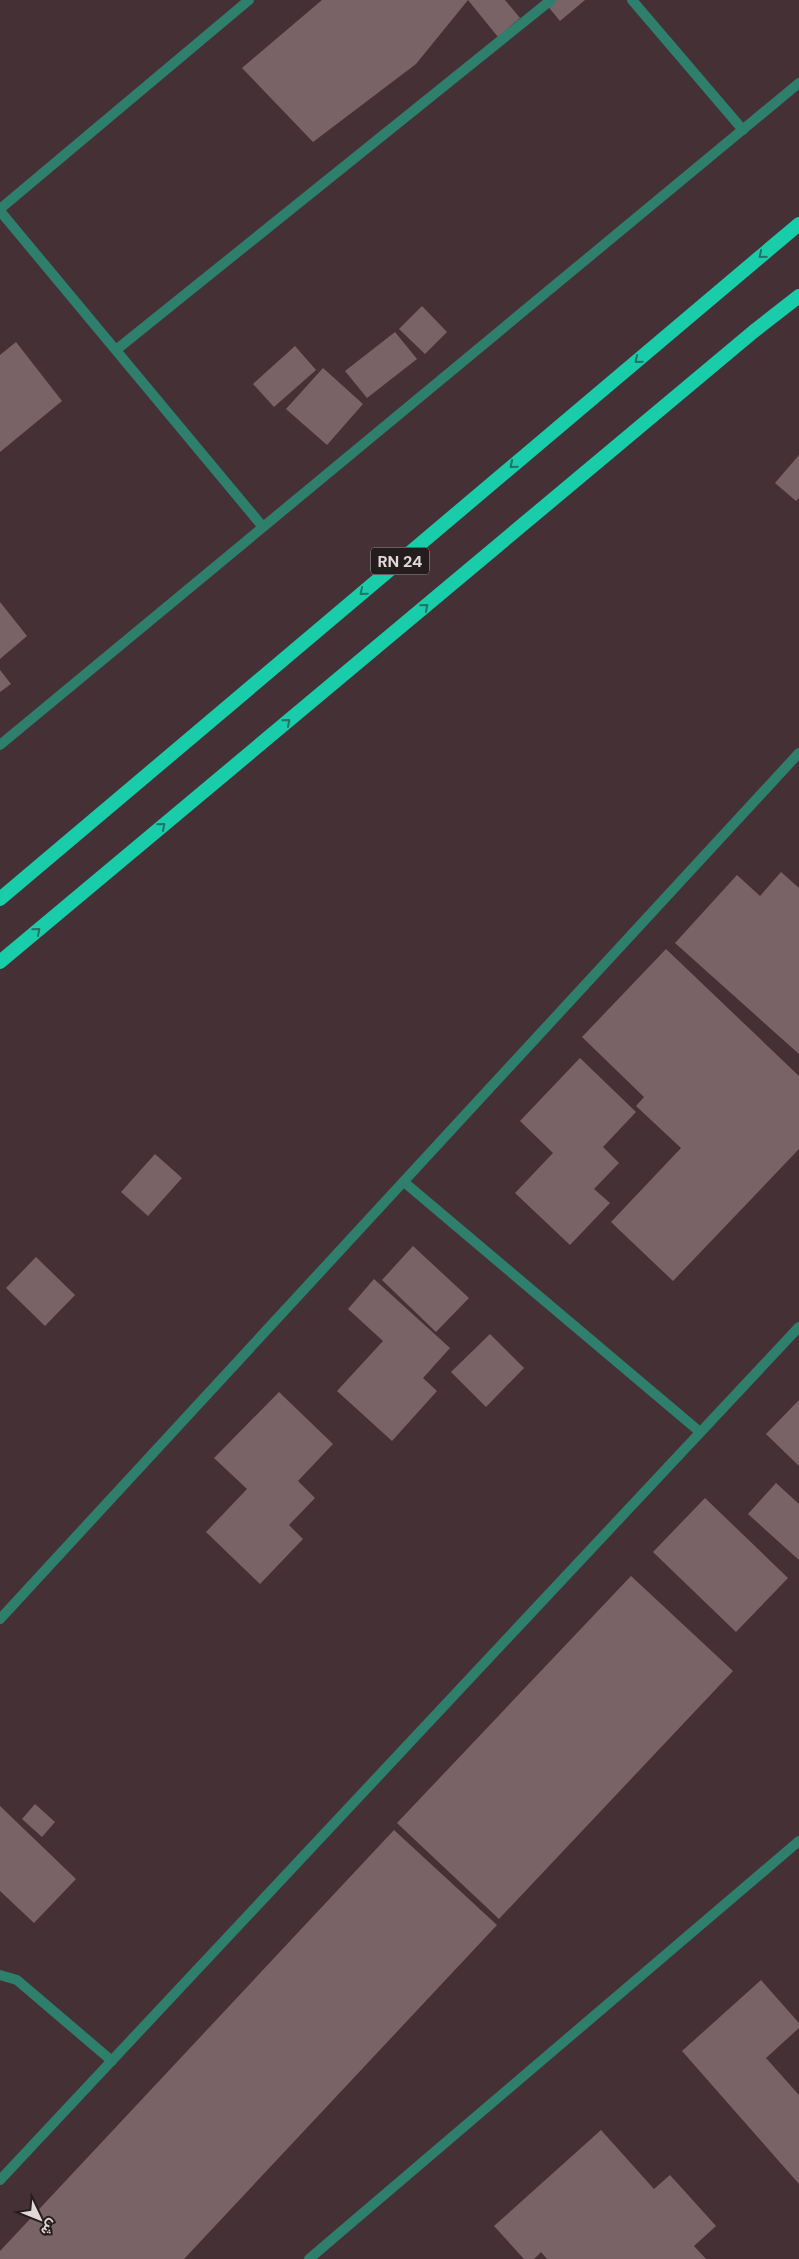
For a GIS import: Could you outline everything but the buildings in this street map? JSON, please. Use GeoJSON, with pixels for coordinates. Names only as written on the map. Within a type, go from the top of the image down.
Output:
{"type":"FeatureCollection","features":[{"type":"Feature","properties":{"kind":"highway","name":"RN 24"},"geometry":{"type":"LineString","coordinates":[[0,899],[799,224]]}},
{"type":"Feature","properties":{"kind":"highway","name":"RN 24"},"geometry":{"type":"LineString","coordinates":[[0,962],[753,332],[799,296]]}},
{"type":"Feature","properties":{"kind":"lane"},"geometry":{"type":"LineString","coordinates":[[249,0],[0,210],[263,527]]}},
{"type":"Feature","properties":{"kind":"lane"},"geometry":{"type":"LineString","coordinates":[[116,350],[552,0]]}},
{"type":"Feature","properties":{"kind":"lane"},"geometry":{"type":"LineString","coordinates":[[632,0],[743,130]]}},
{"type":"Feature","properties":{"kind":"lane"},"geometry":{"type":"LineString","coordinates":[[0,744],[799,82]]}},
{"type":"Feature","properties":{"kind":"lane"},"geometry":{"type":"LineString","coordinates":[[0,1619],[799,753]]}},
{"type":"Feature","properties":{"kind":"lane"},"geometry":{"type":"LineString","coordinates":[[404,1182],[700,1432]]}},
{"type":"Feature","properties":{"kind":"lane"},"geometry":{"type":"LineString","coordinates":[[0,2180],[799,1327]]}},
{"type":"Feature","properties":{"kind":"lane"},"geometry":{"type":"LineString","coordinates":[[309,2259],[799,1841]]}},
{"type":"Feature","properties":{"kind":"lane"},"geometry":{"type":"LineString","coordinates":[[0,1974],[17,1980],[112,2061]]}}]}
